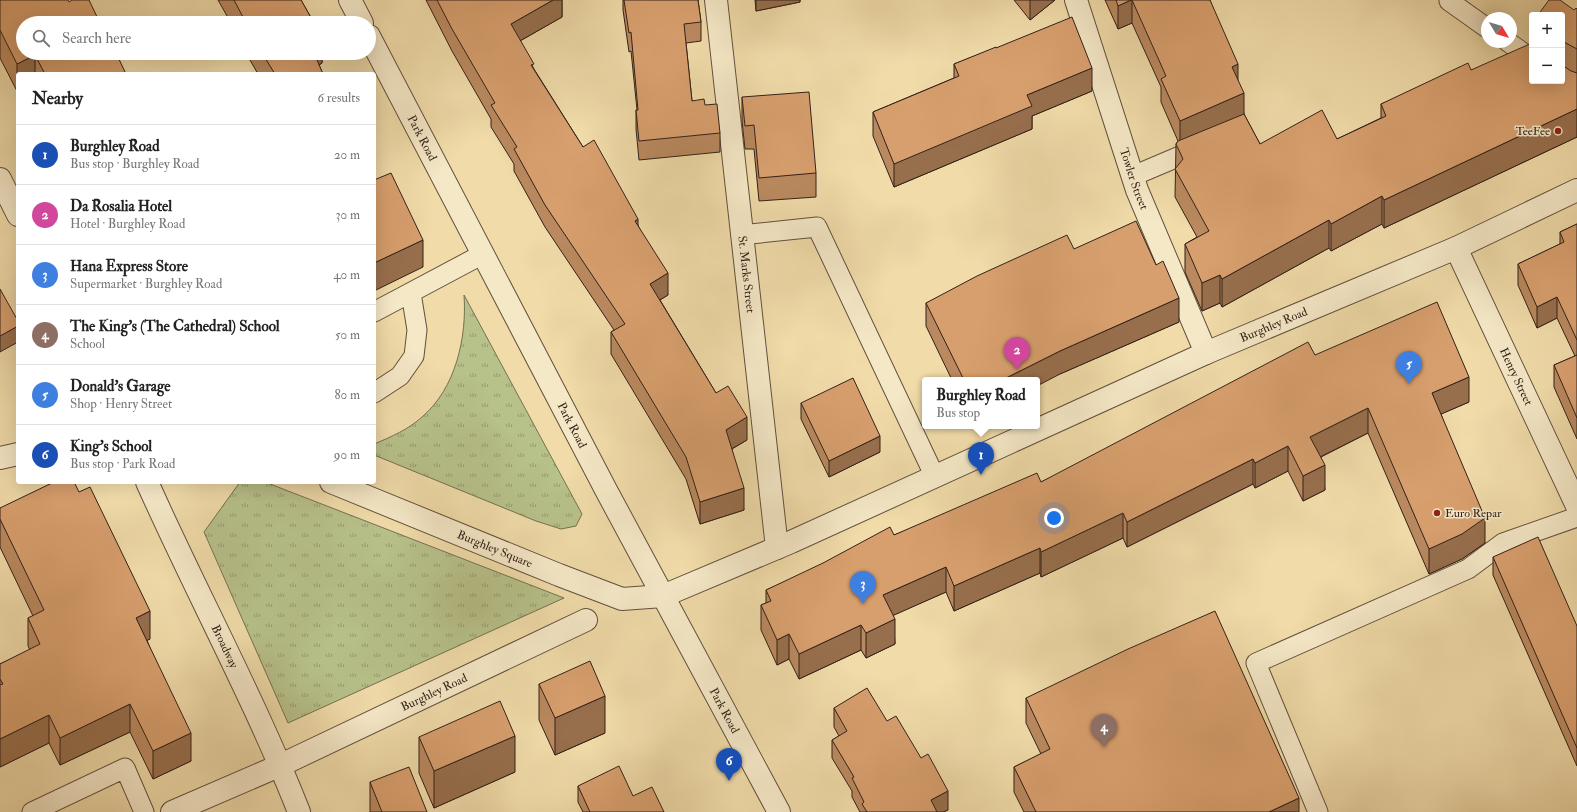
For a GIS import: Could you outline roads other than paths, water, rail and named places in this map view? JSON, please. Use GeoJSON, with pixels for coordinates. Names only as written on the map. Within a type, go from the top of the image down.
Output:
{"type":"FeatureCollection","features":[{"type":"Feature","properties":{"kind":"street"},"geometry":{"type":"LineString","coordinates":[[350,0],[358,16]]}},
{"type":"Feature","properties":{"kind":"street","name":"St. Marks Street"},"geometry":{"type":"LineString","coordinates":[[716,0],[777,548]]}},
{"type":"Feature","properties":{"kind":"street","name":"Towler Street"},"geometry":{"type":"LineString","coordinates":[[1076,0],[1132,176],[1206,353]]}},
{"type":"Feature","properties":{"kind":"street","name":"Park Road"},"geometry":{"type":"LineString","coordinates":[[376,49],[606,490],[779,812]]}},
{"type":"Feature","properties":{"kind":"street"},"geometry":{"type":"LineString","coordinates":[[0,178],[16,211]]}},
{"type":"Feature","properties":{"kind":"street","name":"Burghley Road"},"geometry":{"type":"LineString","coordinates":[[1040,429],[1206,353],[1456,248],[1577,190]]}},
{"type":"Feature","properties":{"kind":"street","name":"Henry Street"},"geometry":{"type":"LineString","coordinates":[[1456,248],[1577,506]]}},
{"type":"Feature","properties":{"kind":"street","name":"Burghley Road"},"geometry":{"type":"LineString","coordinates":[[663,596],[777,548],[1040,429]]}},
{"type":"Feature","properties":{"kind":"street"},"geometry":{"type":"LineString","coordinates":[[0,458],[16,454]]}},
{"type":"Feature","properties":{"kind":"street","name":"Broadway"},"geometry":{"type":"LineString","coordinates":[[148,484],[183,563],[281,765],[299,812]]}},
{"type":"Feature","properties":{"kind":"street","name":"Burghley Square"},"geometry":{"type":"LineString","coordinates":[[336,484],[559,576],[622,599],[663,596]]}},
{"type":"Feature","properties":{"kind":"street","name":"Burghley Road"},"geometry":{"type":"LineString","coordinates":[[172,812],[281,765],[586,620]]}},
{"type":"Feature","properties":{"kind":"lane"},"geometry":{"type":"LineString","coordinates":[[1449,1],[1481,24]]}},
{"type":"Feature","properties":{"kind":"lane"},"geometry":{"type":"LineString","coordinates":[[1516,48],[1529,57]]}},
{"type":"Feature","properties":{"kind":"lane"},"geometry":{"type":"LineString","coordinates":[[1132,176],[1213,142]]}},
{"type":"Feature","properties":{"kind":"lane"},"geometry":{"type":"LineString","coordinates":[[741,235],[817,227],[935,477]]}},
{"type":"Feature","properties":{"kind":"lane"},"geometry":{"type":"LineString","coordinates":[[376,311],[483,254]]}},
{"type":"Feature","properties":{"kind":"lane"},"geometry":{"type":"LineString","coordinates":[[376,392],[400,376],[414,356],[417,330],[411,293]]}},
{"type":"Feature","properties":{"kind":"lane"},"geometry":{"type":"LineString","coordinates":[[1318,812],[1256,663],[1468,569],[1504,543],[1577,517]]}},
{"type":"Feature","properties":{"kind":"lane"},"geometry":{"type":"LineString","coordinates":[[32,812],[125,768],[144,812]]}},
{"type":"Feature","properties":{"kind":"place","name":"TeeFee"},"geometry":{"type":"Point","coordinates":[1558,131]}},
{"type":"Feature","properties":{"kind":"place","name":"Da Rosalia Hotel"},"geometry":{"type":"Point","coordinates":[1017,370]}},
{"type":"Feature","properties":{"kind":"place","name":"Donald's Garage"},"geometry":{"type":"Point","coordinates":[1409,384]}},
{"type":"Feature","properties":{"kind":"place","name":"Burghley Road"},"geometry":{"type":"Point","coordinates":[981,475]}},
{"type":"Feature","properties":{"kind":"place","name":"Euro Repar"},"geometry":{"type":"Point","coordinates":[1437,513]}},
{"type":"Feature","properties":{"kind":"place","name":"Hana Express Store"},"geometry":{"type":"Point","coordinates":[863,604]}},
{"type":"Feature","properties":{"kind":"place","name":"The King's (The Cathedral) School"},"geometry":{"type":"Point","coordinates":[1104,747]}},
{"type":"Feature","properties":{"kind":"place","name":"King's School"},"geometry":{"type":"Point","coordinates":[729,781]}}]}
